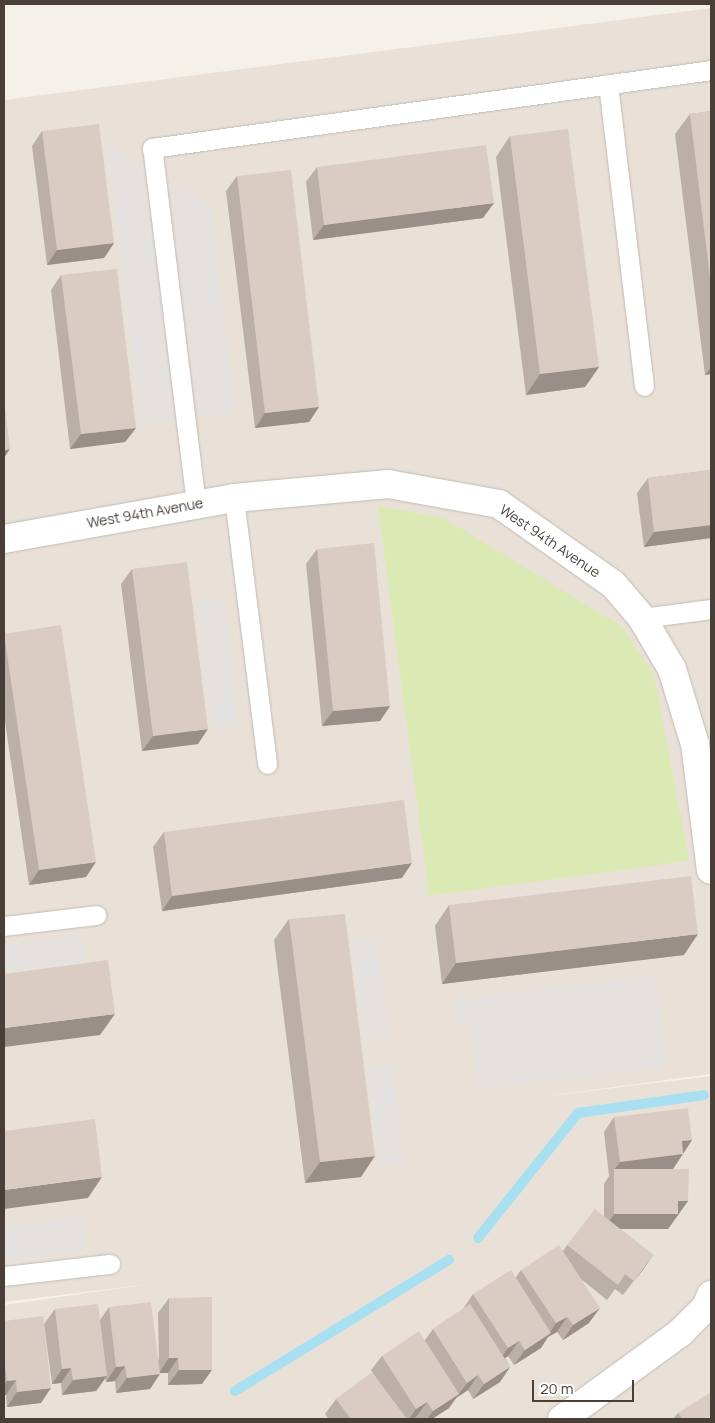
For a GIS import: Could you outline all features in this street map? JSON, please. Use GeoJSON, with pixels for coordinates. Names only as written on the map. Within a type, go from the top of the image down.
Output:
{"type":"FeatureCollection","features":[{"type":"Feature","properties":{"kind":"street","name":"West 94th Avenue"},"geometry":{"type":"LineString","coordinates":[[4,540],[234,498],[388,484],[499,504],[613,584],[642,618],[672,669],[684,702],[709,808],[711,870]]}},
{"type":"Feature","properties":{"kind":"street"},"geometry":{"type":"LineString","coordinates":[[575,1415],[680,1333],[706,1307],[711,1295]]}},
{"type":"Feature","properties":{"kind":"lane"},"geometry":{"type":"LineString","coordinates":[[196,504],[152,148],[711,70]]}},
{"type":"Feature","properties":{"kind":"lane"},"geometry":{"type":"LineString","coordinates":[[608,84],[644,386]]}},
{"type":"Feature","properties":{"kind":"lane"},"geometry":{"type":"LineString","coordinates":[[234,498],[267,764]]}},
{"type":"Feature","properties":{"kind":"lane"},"geometry":{"type":"LineString","coordinates":[[642,618],[711,609]]}},
{"type":"Feature","properties":{"kind":"lane"},"geometry":{"type":"LineString","coordinates":[[4,926],[96,915]]}},
{"type":"Feature","properties":{"kind":"lane"},"geometry":{"type":"LineString","coordinates":[[4,1276],[110,1264]]}},
{"type":"Feature","properties":{"kind":"shaded area"},"geometry":{"type":"Polygon","coordinates":[[[711,8],[711,1074],[532,1098],[711,1076],[711,1419],[4,1419],[4,1305],[150,1284],[4,1302],[4,100],[711,8]]]}},
{"type":"Feature","properties":{"kind":"shaded area"},"geometry":{"type":"Polygon","coordinates":[[[108,146],[210,205],[235,412],[141,423],[108,146]]]}},
{"type":"Feature","properties":{"kind":"shaded area"},"geometry":{"type":"Polygon","coordinates":[[[224,597],[238,726],[213,729],[198,601],[224,597]]]}},
{"type":"Feature","properties":{"kind":"shaded area"},"geometry":{"type":"Polygon","coordinates":[[[82,936],[85,962],[4,972],[4,945],[82,936]]]}},
{"type":"Feature","properties":{"kind":"shaded area"},"geometry":{"type":"Polygon","coordinates":[[[376,938],[389,1036],[364,1039],[351,941],[376,938]]]}},
{"type":"Feature","properties":{"kind":"shaded area"},"geometry":{"type":"Polygon","coordinates":[[[655,975],[666,1066],[479,1089],[471,1026],[456,1027],[453,1000],[655,975]]]}},
{"type":"Feature","properties":{"kind":"shaded area"},"geometry":{"type":"Polygon","coordinates":[[[392,1065],[404,1163],[379,1166],[367,1069],[392,1065]]]}},
{"type":"Feature","properties":{"kind":"shaded area"},"geometry":{"type":"Polygon","coordinates":[[[82,1216],[86,1250],[4,1260],[4,1226],[82,1216]]]}},
{"type":"Feature","properties":{"kind":"green space"},"geometry":{"type":"Polygon","coordinates":[[[378,506],[444,518],[621,626],[654,674],[689,861],[429,896],[378,506]]]}},
{"type":"Feature","properties":{"kind":"building"},"geometry":{"type":"Polygon","coordinates":[[[711,111],[711,286],[690,114],[711,111]]]}},
{"type":"Feature","properties":{"kind":"building"},"geometry":{"type":"Polygon","coordinates":[[[99,124],[114,243],[57,250],[42,131],[99,124]]]}},
{"type":"Feature","properties":{"kind":"building"},"geometry":{"type":"Polygon","coordinates":[[[568,129],[599,367],[540,374],[510,136],[568,129]]]}},
{"type":"Feature","properties":{"kind":"building"},"geometry":{"type":"Polygon","coordinates":[[[486,145],[494,203],[324,225],[317,167],[486,145]]]}},
{"type":"Feature","properties":{"kind":"building"},"geometry":{"type":"Polygon","coordinates":[[[291,170],[319,407],[265,413],[237,176],[291,170]]]}},
{"type":"Feature","properties":{"kind":"building"},"geometry":{"type":"Polygon","coordinates":[[[117,269],[136,428],[81,434],[61,275],[117,269]]]}},
{"type":"Feature","properties":{"kind":"building"},"geometry":{"type":"Polygon","coordinates":[[[4,399],[10,449],[4,450],[4,399]]]}},
{"type":"Feature","properties":{"kind":"building"},"geometry":{"type":"Polygon","coordinates":[[[711,470],[711,525],[654,532],[648,478],[711,470]]]}},
{"type":"Feature","properties":{"kind":"building"},"geometry":{"type":"Polygon","coordinates":[[[374,543],[390,706],[333,711],[317,549],[374,543]]]}},
{"type":"Feature","properties":{"kind":"building"},"geometry":{"type":"Polygon","coordinates":[[[187,562],[208,729],[153,736],[132,569],[187,562]]]}},
{"type":"Feature","properties":{"kind":"building"},"geometry":{"type":"Polygon","coordinates":[[[61,625],[96,862],[39,870],[4,634],[61,625]]]}},
{"type":"Feature","properties":{"kind":"building"},"geometry":{"type":"Polygon","coordinates":[[[404,800],[412,863],[172,896],[164,832],[404,800]]]}},
{"type":"Feature","properties":{"kind":"building"},"geometry":{"type":"Polygon","coordinates":[[[691,876],[698,934],[456,963],[449,905],[691,876]]]}},
{"type":"Feature","properties":{"kind":"building"},"geometry":{"type":"Polygon","coordinates":[[[345,914],[375,1156],[320,1162],[289,919],[345,914]]]}},
{"type":"Feature","properties":{"kind":"building"},"geometry":{"type":"Polygon","coordinates":[[[108,960],[115,1014],[4,1028],[4,974],[108,960]]]}},
{"type":"Feature","properties":{"kind":"building"},"geometry":{"type":"Polygon","coordinates":[[[688,1108],[692,1140],[682,1141],[683,1154],[620,1162],[614,1117],[688,1108]]]}},
{"type":"Feature","properties":{"kind":"building"},"geometry":{"type":"Polygon","coordinates":[[[95,1119],[102,1177],[4,1190],[4,1131],[95,1119]]]}},
{"type":"Feature","properties":{"kind":"building"},"geometry":{"type":"Polygon","coordinates":[[[614,1169],[689,1169],[688,1201],[678,1201],[678,1214],[614,1214],[614,1169]]]}},
{"type":"Feature","properties":{"kind":"building"},"geometry":{"type":"Polygon","coordinates":[[[595,1209],[653,1255],[634,1281],[625,1274],[618,1285],[567,1245],[595,1209]]]}},
{"type":"Feature","properties":{"kind":"building"},"geometry":{"type":"Polygon","coordinates":[[[559,1245],[600,1308],[573,1325],[567,1317],[556,1323],[521,1270],[559,1245]]]}},
{"type":"Feature","properties":{"kind":"building"},"geometry":{"type":"Polygon","coordinates":[[[511,1270],[551,1333],[525,1350],[519,1341],[508,1348],[473,1294],[511,1270]]]}},
{"type":"Feature","properties":{"kind":"building"},"geometry":{"type":"Polygon","coordinates":[[[212,1297],[212,1370],[179,1370],[178,1358],[169,1358],[169,1298],[212,1297]]]}},
{"type":"Feature","properties":{"kind":"building"},"geometry":{"type":"Polygon","coordinates":[[[151,1302],[160,1374],[127,1378],[125,1366],[116,1367],[109,1307],[151,1302]]]}},
{"type":"Feature","properties":{"kind":"building"},"geometry":{"type":"Polygon","coordinates":[[[98,1304],[107,1376],[73,1380],[71,1368],[62,1369],[55,1309],[98,1304]]]}},
{"type":"Feature","properties":{"kind":"building"},"geometry":{"type":"Polygon","coordinates":[[[470,1304],[510,1367],[484,1384],[478,1375],[467,1383],[433,1329],[470,1304]]]}},
{"type":"Feature","properties":{"kind":"building"},"geometry":{"type":"Polygon","coordinates":[[[43,1316],[51,1388],[17,1392],[16,1380],[7,1381],[4,1357],[4,1321],[43,1316]]]}},
{"type":"Feature","properties":{"kind":"building"},"geometry":{"type":"Polygon","coordinates":[[[419,1331],[459,1394],[433,1411],[427,1402],[416,1409],[382,1356],[419,1331]]]}},
{"type":"Feature","properties":{"kind":"building"},"geometry":{"type":"Polygon","coordinates":[[[372,1372],[407,1419],[351,1419],[336,1399],[372,1372]]]}},
{"type":"Feature","properties":{"kind":"building"},"geometry":{"type":"Polygon","coordinates":[[[711,1392],[711,1419],[682,1419],[678,1413],[711,1392]]]}},
{"type":"Feature","properties":{"kind":"waterway"},"geometry":{"type":"LineString","coordinates":[[478,1238],[578,1113],[704,1095]]}},
{"type":"Feature","properties":{"kind":"waterway"},"geometry":{"type":"LineString","coordinates":[[235,1391],[449,1260]]}}]}
